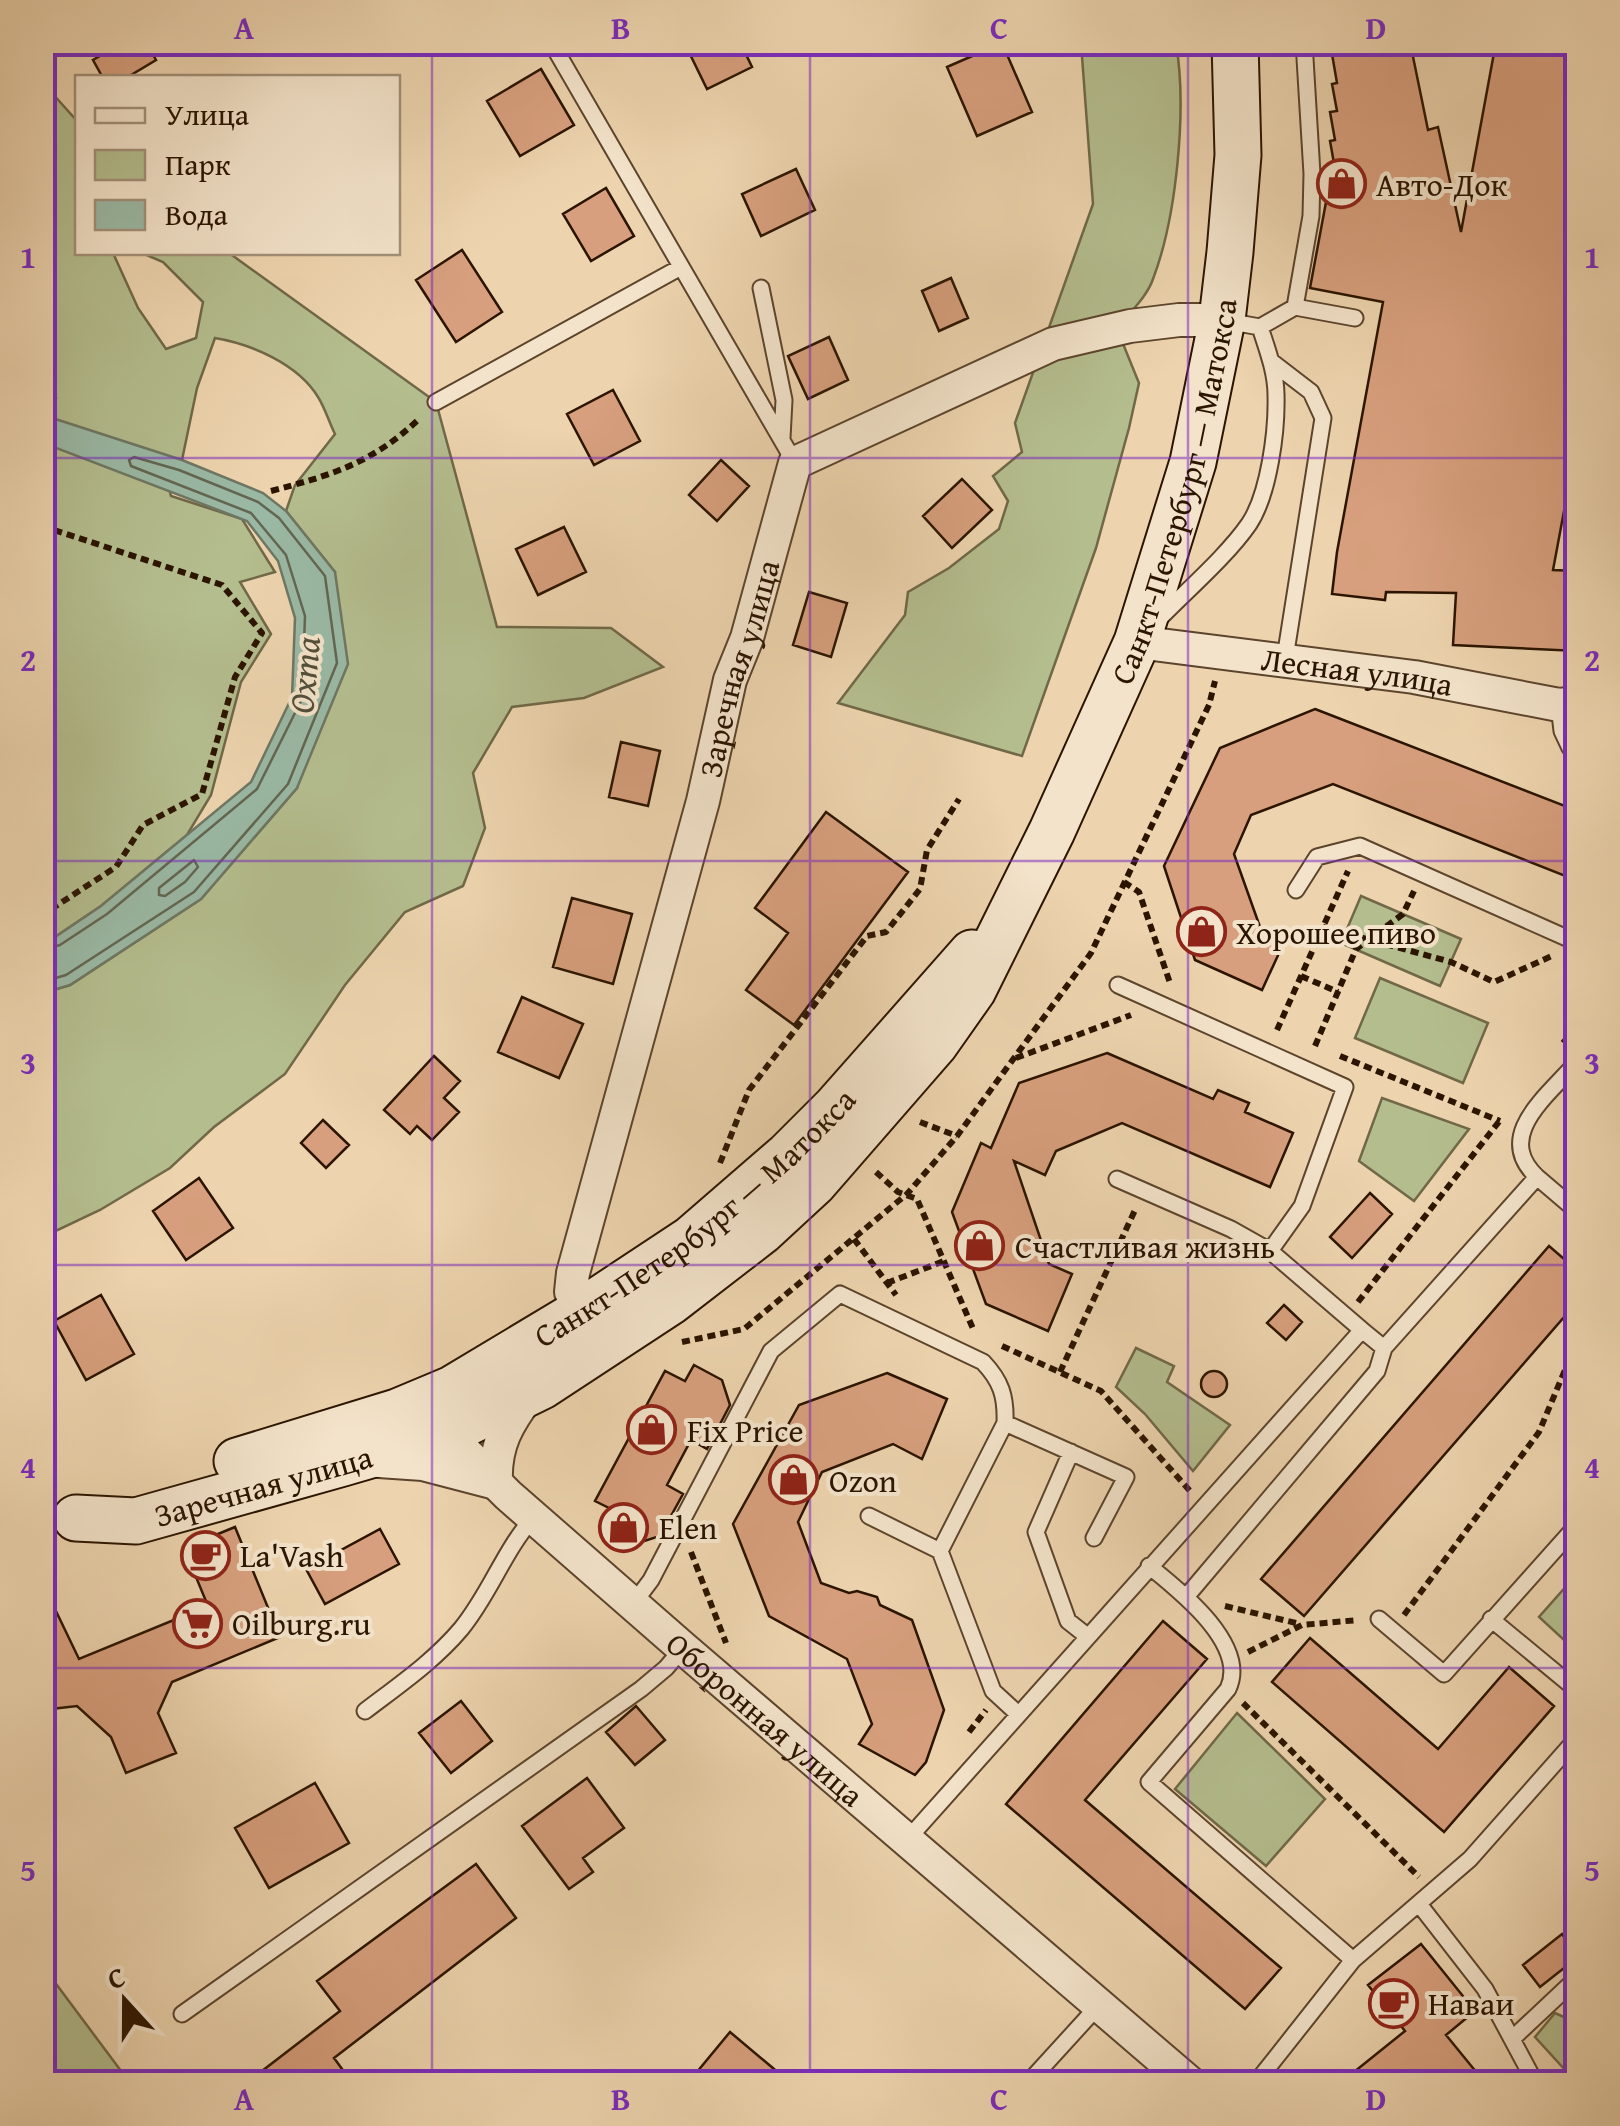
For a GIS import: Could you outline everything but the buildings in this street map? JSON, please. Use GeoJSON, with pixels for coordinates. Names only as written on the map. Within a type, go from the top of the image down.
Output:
{"type":"FeatureCollection","features":[{"type":"Feature","properties":{"kind":"main road","name":"Санкт-Петербург — Матокса"},"geometry":{"type":"LineString","coordinates":[[446,1433],[592,1356],[762,1231],[814,1183],[935,1044],[973,990],[1052,831],[1137,642],[1241,324],[1235,42]]}},
{"type":"Feature","properties":{"kind":"main road","name":"Санкт-Петербург — Матокса"},"geometry":{"type":"LineString","coordinates":[[331,1450],[397,1412],[494,1366],[691,1239],[788,1155],[836,1106],[948,975],[1010,916]]}},
{"type":"Feature","properties":{"kind":"main road","name":"Заречная улица"},"geometry":{"type":"LineString","coordinates":[[59,1524],[127,1492],[331,1450],[446,1433]]}},
{"type":"Feature","properties":{"kind":"street"},"geometry":{"type":"LineString","coordinates":[[788,451],[1053,344],[1179,320],[1241,324]]}},
{"type":"Feature","properties":{"kind":"street","name":"Заречная улица"},"geometry":{"type":"LineString","coordinates":[[582,1311],[571,1292],[572,1273],[703,801],[730,680],[747,638],[788,451]]}},
{"type":"Feature","properties":{"kind":"street","name":"Лесная улица"},"geometry":{"type":"LineString","coordinates":[[1137,642],[1284,658],[1568,704]]}},
{"type":"Feature","properties":{"kind":"street"},"geometry":{"type":"LineString","coordinates":[[446,1433],[452,1412],[494,1366]]}},
{"type":"Feature","properties":{"kind":"street"},"geometry":{"type":"LineString","coordinates":[[331,1450],[448,1468],[496,1483],[495,1461],[506,1424],[532,1390]]}},
{"type":"Feature","properties":{"kind":"street","name":"Оборонная улица"},"geometry":{"type":"LineString","coordinates":[[446,1433],[496,1483],[683,1648],[1191,2084]]}},
{"type":"Feature","properties":{"kind":"lane"},"geometry":{"type":"LineString","coordinates":[[551,42],[788,451]]}},
{"type":"Feature","properties":{"kind":"lane"},"geometry":{"type":"LineString","coordinates":[[1294,307],[1311,216],[1304,42]]}},
{"type":"Feature","properties":{"kind":"lane"},"geometry":{"type":"LineString","coordinates":[[436,402],[680,267]]}},
{"type":"Feature","properties":{"kind":"lane"},"geometry":{"type":"LineString","coordinates":[[761,288],[784,400],[788,451]]}},
{"type":"Feature","properties":{"kind":"lane"},"geometry":{"type":"LineString","coordinates":[[1284,658],[1323,418],[1311,392],[1272,362],[1241,324],[1294,307],[1356,318]]}},
{"type":"Feature","properties":{"kind":"lane"},"geometry":{"type":"LineString","coordinates":[[1137,642],[1248,526],[1260,503],[1269,464],[1276,395],[1272,362]]}},
{"type":"Feature","properties":{"kind":"lane"},"geometry":{"type":"LineString","coordinates":[[1568,704],[1562,731],[1570,748],[1578,751]]}},
{"type":"Feature","properties":{"kind":"lane"},"geometry":{"type":"LineString","coordinates":[[1296,890],[1317,857],[1360,846],[1578,943]]}},
{"type":"Feature","properties":{"kind":"lane"},"geometry":{"type":"LineString","coordinates":[[1118,985],[1345,1086],[1302,1206],[1270,1251]]}},
{"type":"Feature","properties":{"kind":"lane"},"geometry":{"type":"LineString","coordinates":[[1578,1061],[1520,1130],[1518,1147],[1524,1164],[1578,1212]]}},
{"type":"Feature","properties":{"kind":"lane"},"geometry":{"type":"LineString","coordinates":[[1186,1596],[1377,1371],[1384,1348],[1537,1177]]}},
{"type":"Feature","properties":{"kind":"lane"},"geometry":{"type":"LineString","coordinates":[[1117,1179],[1270,1251],[1384,1348]]}},
{"type":"Feature","properties":{"kind":"lane"},"geometry":{"type":"LineString","coordinates":[[633,1604],[651,1580],[771,1351],[840,1294],[983,1362],[998,1378],[1006,1401],[1005,1422],[940,1550]]}},
{"type":"Feature","properties":{"kind":"lane"},"geometry":{"type":"LineString","coordinates":[[906,1841],[1362,1330]]}},
{"type":"Feature","properties":{"kind":"lane"},"geometry":{"type":"LineString","coordinates":[[1005,1422],[1126,1477],[1094,1538]]}},
{"type":"Feature","properties":{"kind":"lane"},"geometry":{"type":"LineString","coordinates":[[1071,1452],[1036,1532],[1068,1622],[1087,1636]]}},
{"type":"Feature","properties":{"kind":"lane"},"geometry":{"type":"LineString","coordinates":[[869,1516],[940,1550],[992,1691],[1018,1714]]}},
{"type":"Feature","properties":{"kind":"lane"},"geometry":{"type":"LineString","coordinates":[[365,1710],[424,1666],[463,1628],[516,1536],[534,1517]]}},
{"type":"Feature","properties":{"kind":"lane"},"geometry":{"type":"LineString","coordinates":[[1378,1618],[1444,1674],[1578,1524]]}},
{"type":"Feature","properties":{"kind":"lane"},"geometry":{"type":"LineString","coordinates":[[1149,1566],[1186,1596],[1233,1660],[1234,1676],[1148,1782],[1354,1960]]}},
{"type":"Feature","properties":{"kind":"lane"},"geometry":{"type":"LineString","coordinates":[[1491,1620],[1578,1692]]}},
{"type":"Feature","properties":{"kind":"lane"},"geometry":{"type":"LineString","coordinates":[[182,2014],[641,1689],[683,1648]]}},
{"type":"Feature","properties":{"kind":"lane"},"geometry":{"type":"LineString","coordinates":[[1256,2084],[1354,1960],[1470,1859],[1578,1738]]}},
{"type":"Feature","properties":{"kind":"lane"},"geometry":{"type":"LineString","coordinates":[[1419,1904],[1485,1989],[1536,2084]]}},
{"type":"Feature","properties":{"kind":"lane"},"geometry":{"type":"LineString","coordinates":[[1512,2039],[1578,1976]]}},
{"type":"Feature","properties":{"kind":"lane"},"geometry":{"type":"LineString","coordinates":[[1027,2084],[1099,2005]]}},
{"type":"Feature","properties":{"kind":"path"},"geometry":{"type":"LineString","coordinates":[[271,492],[336,475],[408,429],[436,402]]}},
{"type":"Feature","properties":{"kind":"path"},"geometry":{"type":"LineString","coordinates":[[42,526],[222,585],[262,633],[235,677],[202,794],[144,825],[116,866],[42,914]]}},
{"type":"Feature","properties":{"kind":"path"},"geometry":{"type":"LineString","coordinates":[[676,1343],[744,1329],[906,1194],[956,1136],[1091,952],[1209,705],[1224,651]]}},
{"type":"Feature","properties":{"kind":"path"},"geometry":{"type":"LineString","coordinates":[[720,1164],[749,1090],[772,1057],[867,936],[886,932],[920,889],[928,850],[959,799]]}},
{"type":"Feature","properties":{"kind":"path"},"geometry":{"type":"LineString","coordinates":[[1277,1030],[1360,846]]}},
{"type":"Feature","properties":{"kind":"path"},"geometry":{"type":"LineString","coordinates":[[1315,1046],[1356,949],[1403,914],[1422,874]]}},
{"type":"Feature","properties":{"kind":"path"},"geometry":{"type":"LineString","coordinates":[[1124,882],[1139,892],[1172,990]]}},
{"type":"Feature","properties":{"kind":"path"},"geometry":{"type":"LineString","coordinates":[[1323,927],[1451,962],[1494,982],[1561,952]]}},
{"type":"Feature","properties":{"kind":"path"},"geometry":{"type":"LineString","coordinates":[[1301,976],[1338,992]]}},
{"type":"Feature","properties":{"kind":"path"},"geometry":{"type":"LineString","coordinates":[[1014,1058],[1160,1004]]}},
{"type":"Feature","properties":{"kind":"path"},"geometry":{"type":"LineString","coordinates":[[1260,1024],[1290,1035]]}},
{"type":"Feature","properties":{"kind":"path"},"geometry":{"type":"LineString","coordinates":[[1302,1040],[1520,1130]]}},
{"type":"Feature","properties":{"kind":"path"},"geometry":{"type":"LineString","coordinates":[[920,1122],[956,1136]]}},
{"type":"Feature","properties":{"kind":"path"},"geometry":{"type":"LineString","coordinates":[[876,1172],[898,1192],[917,1199],[975,1334],[960,1326]]}},
{"type":"Feature","properties":{"kind":"path"},"geometry":{"type":"LineString","coordinates":[[1060,1372],[1144,1191]]}},
{"type":"Feature","properties":{"kind":"path"},"geometry":{"type":"LineString","coordinates":[[854,1240],[898,1298]]}},
{"type":"Feature","properties":{"kind":"path"},"geometry":{"type":"LineString","coordinates":[[887,1283],[944,1260]]}},
{"type":"Feature","properties":{"kind":"path"},"geometry":{"type":"LineString","coordinates":[[1393,1630],[1538,1432],[1578,1338]]}},
{"type":"Feature","properties":{"kind":"path"},"geometry":{"type":"LineString","coordinates":[[992,1341],[1101,1392],[1190,1492]]}},
{"type":"Feature","properties":{"kind":"path"},"geometry":{"type":"LineString","coordinates":[[680,1524],[728,1649]]}},
{"type":"Feature","properties":{"kind":"path"},"geometry":{"type":"LineString","coordinates":[[1186,1596],[1302,1625],[1378,1618]]}},
{"type":"Feature","properties":{"kind":"path"},"geometry":{"type":"LineString","coordinates":[[1233,1660],[1302,1625]]}},
{"type":"Feature","properties":{"kind":"path"},"geometry":{"type":"LineString","coordinates":[[1228,1688],[1434,1892]]}},
{"type":"Feature","properties":{"kind":"green space"},"geometry":{"type":"Polygon","coordinates":[[[1081,43],[1176,43],[1180,98],[1178,162],[1168,225],[1153,279],[1117,329],[1139,383],[1129,428],[1096,548],[1022,756],[838,703],[905,615],[908,592],[949,568],[999,529],[1008,501],[993,476],[1022,452],[1015,423],[1093,204],[1081,43]]]}},
{"type":"Feature","properties":{"kind":"green space"},"geometry":{"type":"Polygon","coordinates":[[[43,83],[75,119],[75,255],[114,255],[138,308],[166,349],[196,338],[203,302],[163,262],[147,255],[232,255],[436,402],[497,627],[611,628],[663,667],[584,698],[512,707],[473,773],[485,828],[463,886],[405,912],[345,985],[285,1074],[214,1127],[170,1168],[100,1210],[43,1237],[43,993],[70,985],[201,899],[297,788],[335,572],[286,511],[295,485],[335,434],[318,397],[299,375],[258,351],[215,338],[197,388],[182,460],[141,450],[166,478],[171,496],[242,519],[275,572],[240,582],[271,634],[241,682],[211,795],[187,835],[101,906],[43,941],[42,395],[57,399],[42,392],[43,83]]]}},
{"type":"Feature","properties":{"kind":"green space"},"geometry":{"type":"Polygon","coordinates":[[[1361,896],[1461,939],[1440,986],[1341,943],[1361,896]]]}},
{"type":"Feature","properties":{"kind":"green space"},"geometry":{"type":"Polygon","coordinates":[[[1380,978],[1488,1023],[1463,1083],[1355,1038],[1380,978]]]}},
{"type":"Feature","properties":{"kind":"green space"},"geometry":{"type":"Polygon","coordinates":[[[1382,1098],[1469,1129],[1414,1201],[1359,1161],[1382,1098]]]}},
{"type":"Feature","properties":{"kind":"green space"},"geometry":{"type":"Polygon","coordinates":[[[1136,1348],[1174,1366],[1167,1382],[1230,1425],[1193,1471],[1145,1414],[1116,1387],[1136,1348]]]}},
{"type":"Feature","properties":{"kind":"green space"},"geometry":{"type":"Polygon","coordinates":[[[1577,1574],[1577,1652],[1539,1617],[1577,1574]]]}},
{"type":"Feature","properties":{"kind":"green space"},"geometry":{"type":"Polygon","coordinates":[[[1237,1713],[1325,1799],[1266,1866],[1175,1789],[1237,1713]]]}},
{"type":"Feature","properties":{"kind":"green space"},"geometry":{"type":"Polygon","coordinates":[[[42,1965],[130,2083],[66,2083],[43,2057],[42,1965]]]}},
{"type":"Feature","properties":{"kind":"green space"},"geometry":{"type":"Polygon","coordinates":[[[1555,2013],[1577,2023],[1577,2083],[1535,2037],[1555,2013]]]}},
{"type":"Feature","properties":{"kind":"water","name":"Охта"},"geometry":{"type":"Polygon","coordinates":[[[43,415],[182,460],[263,493],[286,511],[335,572],[348,664],[297,788],[201,899],[70,985],[43,993],[43,941],[101,906],[251,782],[292,697],[295,618],[278,561],[247,521],[43,443],[43,415]]]}},
{"type":"Feature","properties":{"kind":"place","name":"Авто-Док"},"geometry":{"type":"Point","coordinates":[1341,184]}},
{"type":"Feature","properties":{"kind":"place","name":"Хорошее пиво"},"geometry":{"type":"Point","coordinates":[1201,932]}},
{"type":"Feature","properties":{"kind":"place","name":"Счастливая жизнь"},"geometry":{"type":"Point","coordinates":[980,1246]}},
{"type":"Feature","properties":{"kind":"place","name":"Fix Price"},"geometry":{"type":"Point","coordinates":[652,1430]}},
{"type":"Feature","properties":{"kind":"place","name":"Ozon"},"geometry":{"type":"Point","coordinates":[794,1480]}},
{"type":"Feature","properties":{"kind":"place","name":"Elen"},"geometry":{"type":"Point","coordinates":[624,1527]}},
{"type":"Feature","properties":{"kind":"place","name":"La'Vash"},"geometry":{"type":"Point","coordinates":[205,1555]}},
{"type":"Feature","properties":{"kind":"place","name":"Oilburg.ru"},"geometry":{"type":"Point","coordinates":[197,1623]}},
{"type":"Feature","properties":{"kind":"place","name":"Наваи"},"geometry":{"type":"Point","coordinates":[1393,2003]}}]}
